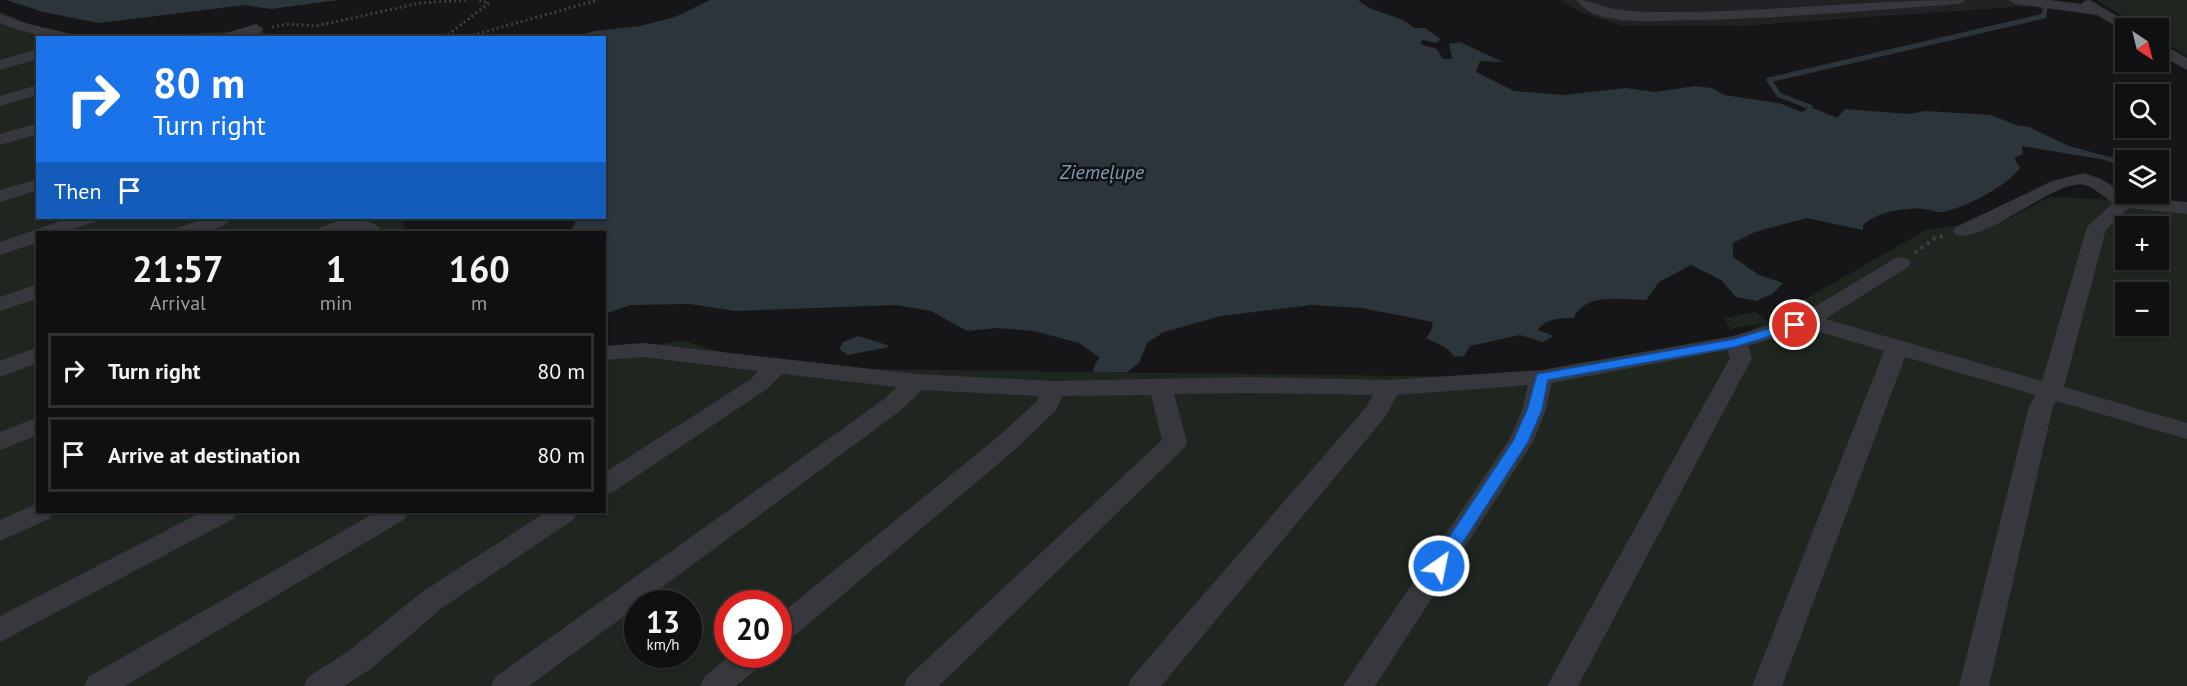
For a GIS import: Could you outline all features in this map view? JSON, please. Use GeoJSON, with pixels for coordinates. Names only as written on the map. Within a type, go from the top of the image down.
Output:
{"type":"FeatureCollection","features":[{"type":"Feature","properties":{"kind":"street"},"geometry":{"type":"LineString","coordinates":[[1583,0],[1597,10],[1618,14],[1668,16],[1761,14],[1959,0]]}},
{"type":"Feature","properties":{"kind":"street"},"geometry":{"type":"LineString","coordinates":[[2015,0],[2101,11]]}},
{"type":"Feature","properties":{"kind":"street"},"geometry":{"type":"LineString","coordinates":[[2083,0],[2115,20]]}},
{"type":"Feature","properties":{"kind":"street"},"geometry":{"type":"LineString","coordinates":[[0,18],[20,26],[62,36]]}},
{"type":"Feature","properties":{"kind":"street"},"geometry":{"type":"LineString","coordinates":[[0,31],[20,26]]}},
{"type":"Feature","properties":{"kind":"street"},"geometry":{"type":"LineString","coordinates":[[232,36],[256,29]]}},
{"type":"Feature","properties":{"kind":"street"},"geometry":{"type":"LineString","coordinates":[[2169,54],[2187,65]]}},
{"type":"Feature","properties":{"kind":"street"},"geometry":{"type":"LineString","coordinates":[[0,64],[36,55]]}},
{"type":"Feature","properties":{"kind":"street"},"geometry":{"type":"LineString","coordinates":[[0,101],[36,91]]}},
{"type":"Feature","properties":{"kind":"street"},"geometry":{"type":"LineString","coordinates":[[0,140],[36,129]]}},
{"type":"Feature","properties":{"kind":"street"},"geometry":{"type":"LineString","coordinates":[[1963,231],[1978,227],[2070,181],[2083,179],[2115,196]]}},
{"type":"Feature","properties":{"kind":"street"},"geometry":{"type":"LineString","coordinates":[[0,196],[36,185]]}},
{"type":"Feature","properties":{"kind":"street"},"geometry":{"type":"LineString","coordinates":[[1974,686],[2041,406],[2051,392],[2097,226],[2123,204]]}},
{"type":"Feature","properties":{"kind":"street"},"geometry":{"type":"LineString","coordinates":[[2146,204],[2187,208]]}},
{"type":"Feature","properties":{"kind":"street"},"geometry":{"type":"LineString","coordinates":[[48,231],[84,219]]}},
{"type":"Feature","properties":{"kind":"street"},"geometry":{"type":"LineString","coordinates":[[187,231],[219,219]]}},
{"type":"Feature","properties":{"kind":"street"},"geometry":{"type":"LineString","coordinates":[[329,231],[350,220],[371,231]]}},
{"type":"Feature","properties":{"kind":"street"},"geometry":{"type":"LineString","coordinates":[[0,249],[36,236]]}},
{"type":"Feature","properties":{"kind":"street"},"geometry":{"type":"LineString","coordinates":[[606,353],[643,350],[916,382],[1054,389],[1248,385],[1389,388],[1542,377],[1735,342],[1807,321],[1901,263]]}},
{"type":"Feature","properties":{"kind":"street"},"geometry":{"type":"LineString","coordinates":[[0,305],[36,291]]}},
{"type":"Feature","properties":{"kind":"street"},"geometry":{"type":"LineString","coordinates":[[1807,321],[2187,431]]}},
{"type":"Feature","properties":{"kind":"street"},"geometry":{"type":"LineString","coordinates":[[1563,686],[1741,358],[1735,342]]}},
{"type":"Feature","properties":{"kind":"street"},"geometry":{"type":"LineString","coordinates":[[1767,686],[1897,347]]}},
{"type":"Feature","properties":{"kind":"street"},"geometry":{"type":"LineString","coordinates":[[0,370],[36,355]]}},
{"type":"Feature","properties":{"kind":"street"},"geometry":{"type":"LineString","coordinates":[[606,485],[759,384],[776,366]]}},
{"type":"Feature","properties":{"kind":"street"},"geometry":{"type":"LineString","coordinates":[[1358,686],[1521,442],[1534,410],[1542,377]]}},
{"type":"Feature","properties":{"kind":"street"},"geometry":{"type":"LineString","coordinates":[[506,686],[892,405],[916,382]]}},
{"type":"Feature","properties":{"kind":"street"},"geometry":{"type":"LineString","coordinates":[[920,686],[1175,442],[1161,388]]}},
{"type":"Feature","properties":{"kind":"street"},"geometry":{"type":"LineString","coordinates":[[1143,686],[1377,410],[1389,388]]}},
{"type":"Feature","properties":{"kind":"street"},"geometry":{"type":"LineString","coordinates":[[792,621],[1009,441],[1047,405],[1054,389]]}},
{"type":"Feature","properties":{"kind":"street"},"geometry":{"type":"LineString","coordinates":[[0,442],[36,426]]}},
{"type":"Feature","properties":{"kind":"street"},"geometry":{"type":"LineString","coordinates":[[0,531],[38,513]]}},
{"type":"Feature","properties":{"kind":"street"},"geometry":{"type":"LineString","coordinates":[[0,630],[222,513]]}},
{"type":"Feature","properties":{"kind":"street"},"geometry":{"type":"LineString","coordinates":[[99,686],[394,513]]}},
{"type":"Feature","properties":{"kind":"street"},"geometry":{"type":"LineString","coordinates":[[319,686],[361,659],[432,600],[563,513]]}},
{"type":"Feature","properties":{"kind":"street"},"geometry":{"type":"LineString","coordinates":[[715,686],[736,668]]}},
{"type":"Feature","properties":{"kind":"path"},"geometry":{"type":"LineString","coordinates":[[256,29],[290,24],[316,26],[420,3],[467,0]]}},
{"type":"Feature","properties":{"kind":"path"},"geometry":{"type":"LineString","coordinates":[[447,36],[489,3],[477,0]]}},
{"type":"Feature","properties":{"kind":"path"},"geometry":{"type":"LineString","coordinates":[[470,36],[598,0]]}},
{"type":"Feature","properties":{"kind":"path"},"geometry":{"type":"LineString","coordinates":[[1901,263],[1935,238],[1963,231]]}},
{"type":"Feature","properties":{"kind":"shaded area"},"geometry":{"type":"Polygon","coordinates":[[[1559,0],[2031,0],[2028,6],[1739,26],[1623,26],[1580,12],[1559,0]]]}},
{"type":"Feature","properties":{"kind":"shaded area"},"geometry":{"type":"Polygon","coordinates":[[[2096,0],[2187,0],[2187,56],[2169,44],[2169,18],[2126,18],[2096,0]]]}},
{"type":"Feature","properties":{"kind":"shaded area"},"geometry":{"type":"Polygon","coordinates":[[[0,11],[56,36],[36,36],[36,219],[401,219],[406,231],[36,231],[36,513],[606,513],[606,350],[684,341],[776,368],[1498,377],[1735,340],[1763,323],[1730,329],[1725,318],[1756,312],[1767,321],[1926,230],[2008,219],[2049,197],[2115,200],[2115,204],[2187,203],[2187,686],[0,686],[0,11]]]}},
{"type":"Feature","properties":{"kind":"shaded area"},"geometry":{"type":"Polygon","coordinates":[[[260,30],[272,36],[145,36],[260,30]]]}},
{"type":"Feature","properties":{"kind":"water"},"geometry":{"type":"Polygon","coordinates":[[[6,0],[338,0],[271,9],[245,5],[99,23],[43,12],[6,0]]]}},
{"type":"Feature","properties":{"kind":"water","name":"Ziemeļupe"},"geometry":{"type":"Polygon","coordinates":[[[710,0],[1358,0],[1371,9],[1401,19],[1414,28],[1425,28],[1441,39],[1436,43],[1422,40],[1420,44],[1437,49],[1443,59],[1452,59],[1449,44],[1460,42],[1503,62],[1480,61],[1476,72],[1514,91],[1563,95],[1626,88],[1655,92],[1695,86],[1712,88],[1724,95],[1779,103],[1802,112],[1810,107],[1837,118],[1845,109],[1909,114],[1925,111],[1991,115],[2016,125],[2029,127],[2069,146],[2115,158],[2115,164],[2106,160],[2022,146],[2023,154],[2014,158],[2020,168],[2013,176],[1975,201],[1954,209],[1942,212],[1925,209],[1892,211],[1869,220],[1863,225],[1863,230],[1807,218],[1755,232],[1733,243],[1733,257],[1759,275],[1783,283],[1772,294],[1756,301],[1736,297],[1721,280],[1691,265],[1659,282],[1646,300],[1596,301],[1579,310],[1574,318],[1545,323],[1538,330],[1554,336],[1543,342],[1520,335],[1470,346],[1464,356],[1455,357],[1445,347],[1426,338],[1433,322],[1362,308],[1312,305],[1221,316],[1164,332],[1147,343],[1139,363],[1127,372],[1095,372],[1093,370],[1099,357],[1079,343],[1034,331],[996,328],[967,331],[931,311],[896,305],[735,311],[690,304],[630,305],[606,314],[606,231],[570,231],[575,224],[575,219],[606,219],[606,36],[575,36],[595,31],[640,26],[675,17],[710,0]]]}},
{"type":"Feature","properties":{"kind":"water"},"geometry":{"type":"Polygon","coordinates":[[[858,336],[889,347],[848,355],[839,349],[843,342],[858,336]]]}},
{"type":"Feature","properties":{"kind":"waterway"},"geometry":{"type":"LineString","coordinates":[[1810,107],[1779,95],[1769,80],[2044,16],[2045,8]]}},
{"type":"Feature","properties":{"kind":"route"},"geometry":{"type":"LineString","coordinates":[[1439,566],[1521,442],[1534,410],[1542,377],[1735,342],[1795,325]]}}]}
